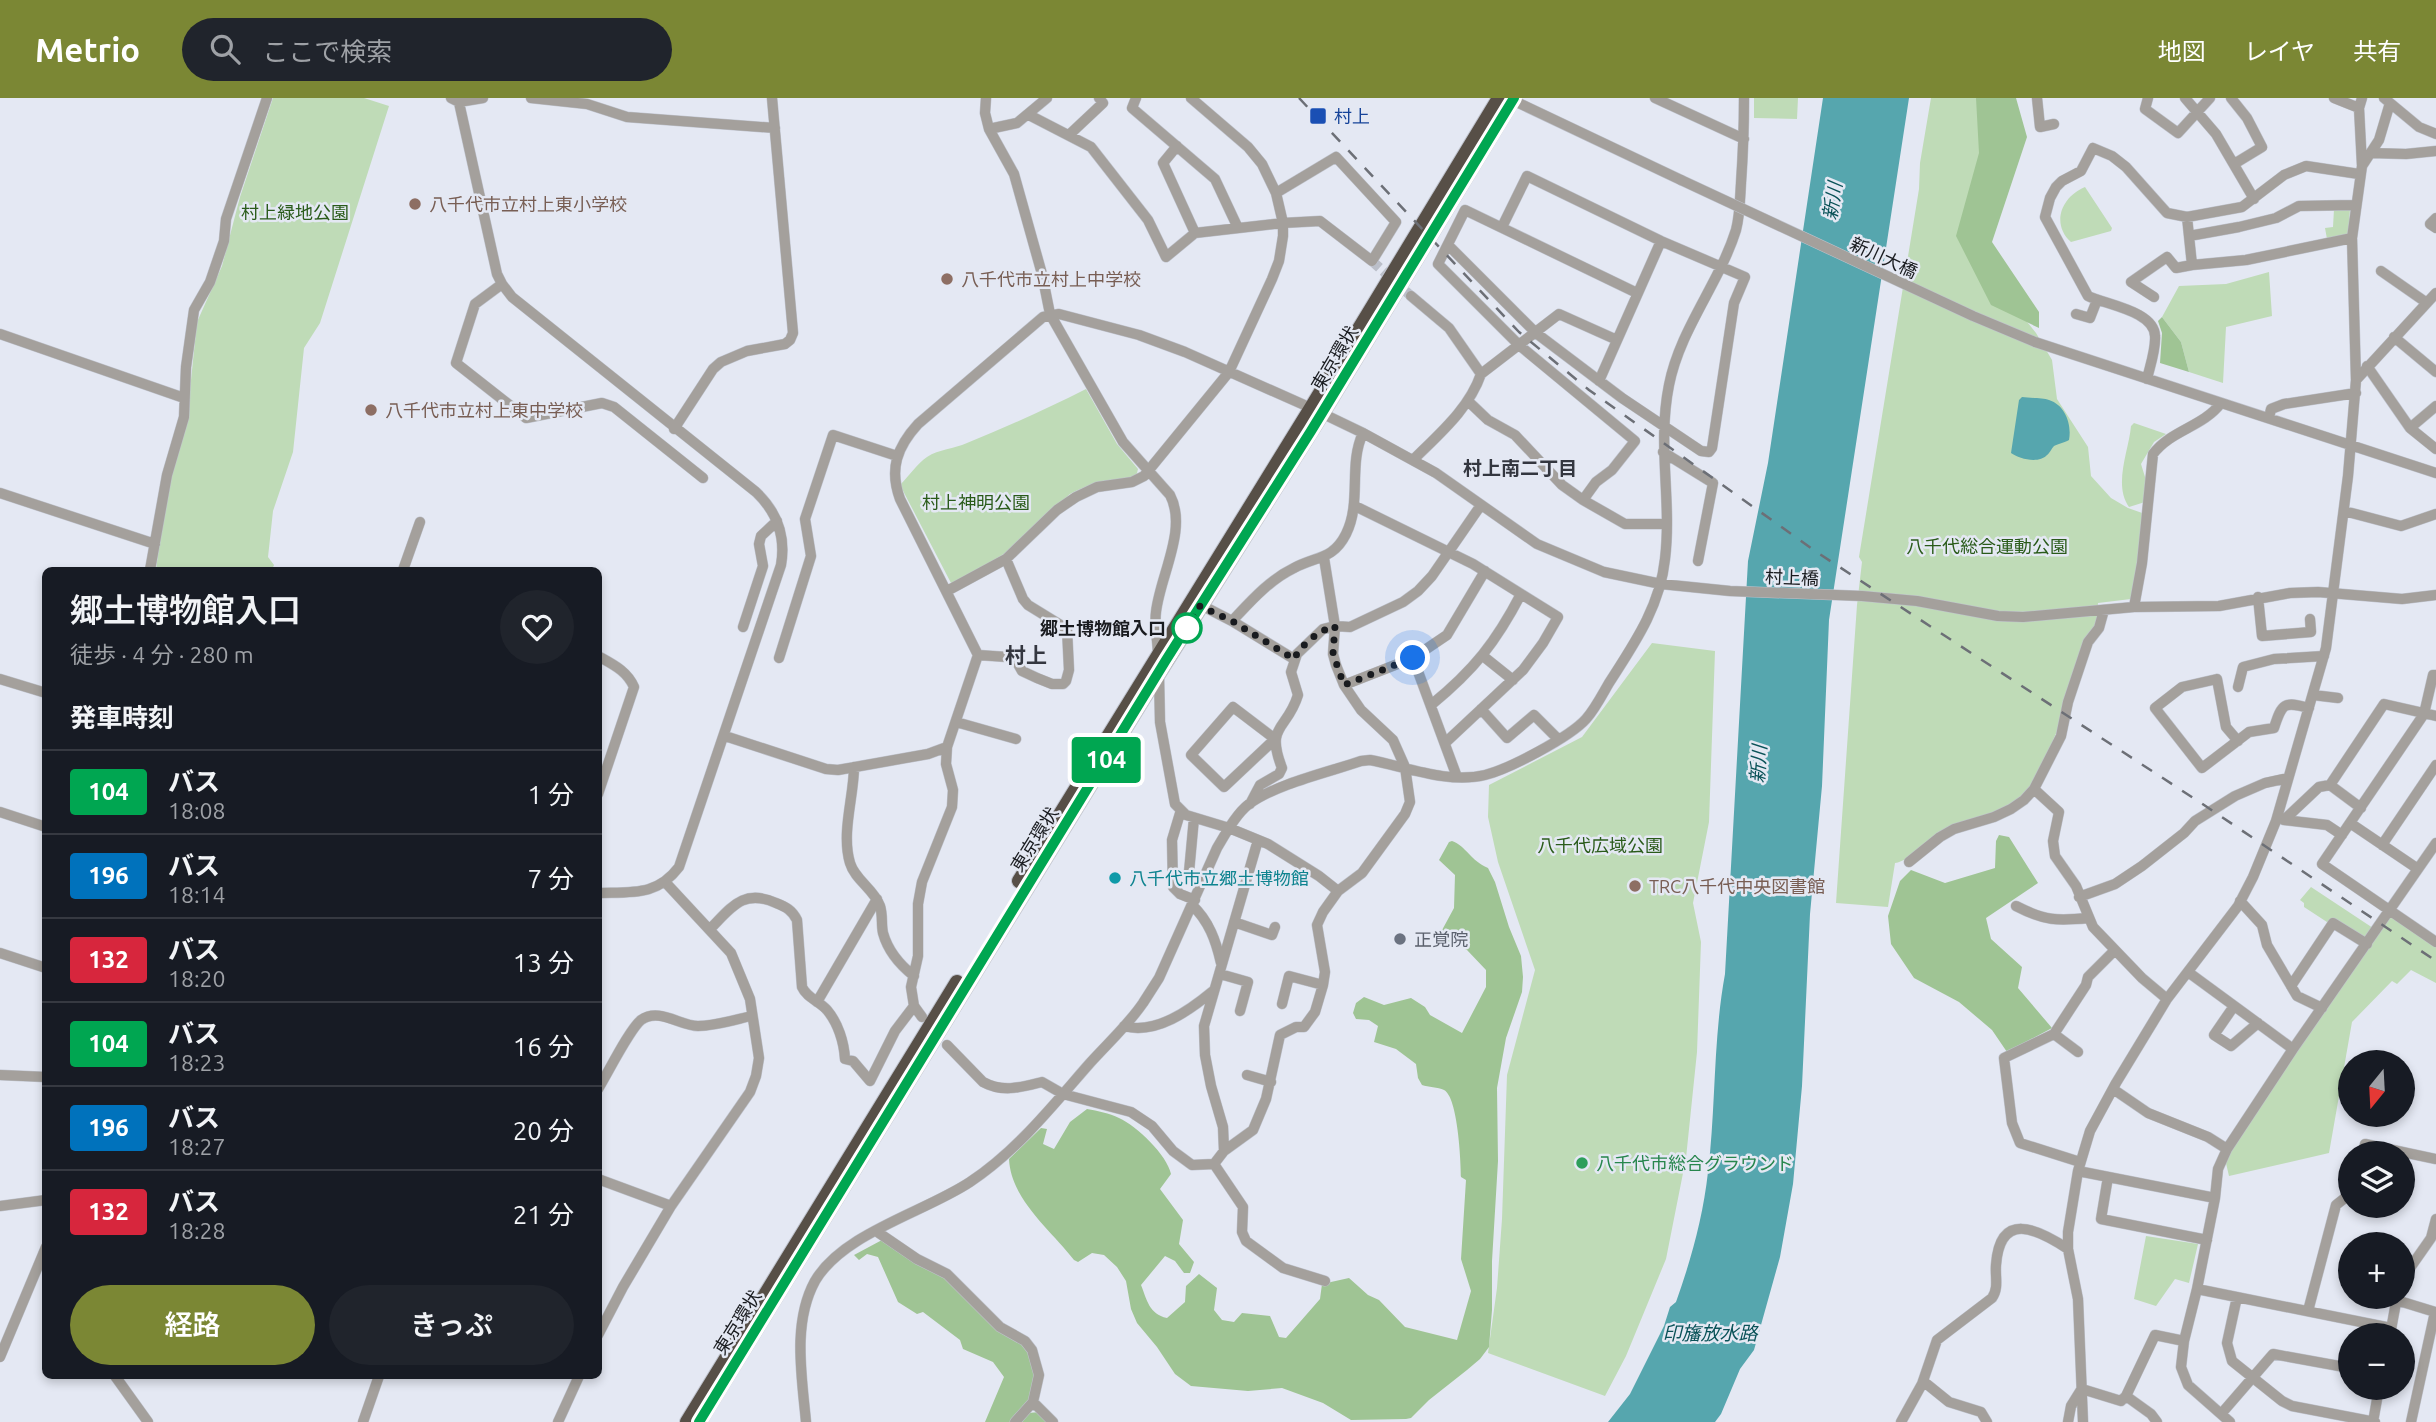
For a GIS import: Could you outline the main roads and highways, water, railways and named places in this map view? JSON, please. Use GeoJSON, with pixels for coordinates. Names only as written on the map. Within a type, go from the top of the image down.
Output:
{"type":"FeatureCollection","features":[{"type":"Feature","properties":{"kind":"highway","name":"東京環状"},"geometry":{"type":"LineString","coordinates":[[699,1422],[1200,606],[1503,99]]}},
{"type":"Feature","properties":{"kind":"highway","name":"東京環状"},"geometry":{"type":"LineString","coordinates":[[687,1422],[1158,655],[1317,411]]}},
{"type":"Feature","properties":{"kind":"water","name":"印旛放水路"},"geometry":{"type":"Polygon","coordinates":[[[1823,98],[1909,98],[1829,620],[1822,786],[1810,914],[1802,1086],[1793,1184],[1780,1257],[1754,1350],[1740,1369],[1715,1422],[1608,1422],[1630,1394],[1664,1326],[1670,1307],[1676,1302],[1696,1238],[1706,1189],[1718,1023],[1725,974],[1748,561],[1768,463],[1823,98]]]}},
{"type":"Feature","properties":{"kind":"water"},"geometry":{"type":"Polygon","coordinates":[[[2022,397],[2055,402],[2068,422],[2069,440],[2054,446],[2043,458],[2024,459],[2011,453],[2019,400],[2022,397]]]}},
{"type":"Feature","properties":{"kind":"tunnel"},"geometry":{"type":"LineString","coordinates":[[1372,261],[1411,296]]}},
{"type":"Feature","properties":{"kind":"railway"},"geometry":{"type":"LineString","coordinates":[[1299,98],[1519,332],[1589,390],[1818,553],[2201,803],[2436,961]]}},
{"type":"Feature","properties":{"kind":"place","name":"村上"},"geometry":{"type":"Point","coordinates":[1318,116]}},
{"type":"Feature","properties":{"kind":"place","name":"八千代市立村上東小学校"},"geometry":{"type":"Point","coordinates":[415,204]}},
{"type":"Feature","properties":{"kind":"place","name":"八千代市立村上中学校"},"geometry":{"type":"Point","coordinates":[947,279]}},
{"type":"Feature","properties":{"kind":"place","name":"八千代市立村上東中学校"},"geometry":{"type":"Point","coordinates":[371,410]}},
{"type":"Feature","properties":{"kind":"place","name":"郷土博物館入口"},"geometry":{"type":"Point","coordinates":[1187,628]}},
{"type":"Feature","properties":{"kind":"place","name":"八千代市立郷土博物館"},"geometry":{"type":"Point","coordinates":[1115,878]}},
{"type":"Feature","properties":{"kind":"place","name":"TRC八千代中央図書館"},"geometry":{"type":"Point","coordinates":[1635,886]}},
{"type":"Feature","properties":{"kind":"place","name":"正覚院"},"geometry":{"type":"Point","coordinates":[1400,939]}},
{"type":"Feature","properties":{"kind":"place","name":"八千代市総合グラウンド"},"geometry":{"type":"Point","coordinates":[1582,1163]}},
{"type":"Feature","properties":{"kind":"district","name":"村上南二丁目"},"geometry":{"type":"Point","coordinates":[1520,468]}},
{"type":"Feature","properties":{"kind":"district","name":"村上"},"geometry":{"type":"Point","coordinates":[1026,655]}},
{"type":"Feature","properties":{"kind":"water label","name":"新川"},"geometry":{"type":"Point","coordinates":[1832,201]}},
{"type":"Feature","properties":{"kind":"water label","name":"新川"},"geometry":{"type":"Point","coordinates":[1758,764]}},
{"type":"Feature","properties":{"kind":"park label","name":"村上緑地公園"},"geometry":{"type":"Point","coordinates":[295,212]}},
{"type":"Feature","properties":{"kind":"park label","name":"村上神明公園"},"geometry":{"type":"Point","coordinates":[976,502]}},
{"type":"Feature","properties":{"kind":"park label","name":"八千代総合運動公園"},"geometry":{"type":"Point","coordinates":[1987,546]}},
{"type":"Feature","properties":{"kind":"park label","name":"八千代広域公園"},"geometry":{"type":"Point","coordinates":[1600,845]}}]}
